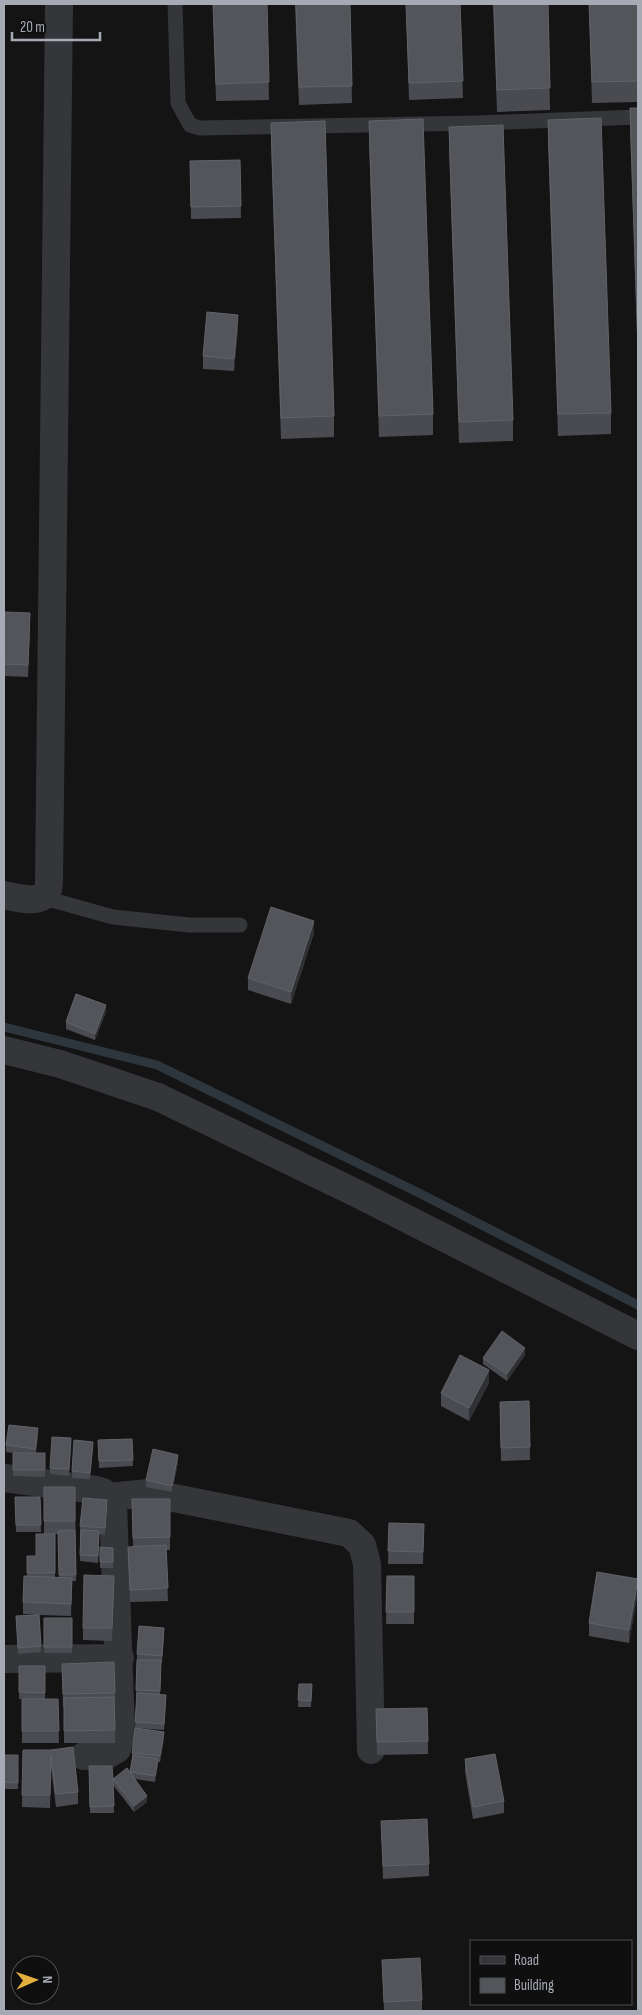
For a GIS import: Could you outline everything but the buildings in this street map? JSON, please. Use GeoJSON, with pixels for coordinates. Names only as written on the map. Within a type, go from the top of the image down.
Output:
{"type":"FeatureCollection","features":[{"type":"Feature","properties":{"kind":"street"},"geometry":{"type":"LineString","coordinates":[[4,895],[32,899],[41,897],[47,892],[49,880],[58,4]]}},
{"type":"Feature","properties":{"kind":"street"},"geometry":{"type":"LineString","coordinates":[[4,1050],[96,1076],[158,1097],[369,1199],[638,1336]]}},
{"type":"Feature","properties":{"kind":"street"},"geometry":{"type":"LineString","coordinates":[[4,1478],[96,1490],[108,1496],[113,1503],[122,1732],[117,1749],[107,1755],[84,1756]]}},
{"type":"Feature","properties":{"kind":"street"},"geometry":{"type":"LineString","coordinates":[[108,1496],[149,1493],[349,1532],[362,1545],[367,1564],[371,1750]]}},
{"type":"Feature","properties":{"kind":"street"},"geometry":{"type":"LineString","coordinates":[[4,1659],[120,1658]]}},
{"type":"Feature","properties":{"kind":"lane"},"geometry":{"type":"LineString","coordinates":[[174,4],[178,103],[190,125],[200,128],[440,124],[638,117]]}},
{"type":"Feature","properties":{"kind":"lane"},"geometry":{"type":"LineString","coordinates":[[41,897],[113,917],[189,925],[240,925]]}},
{"type":"Feature","properties":{"kind":"waterway"},"geometry":{"type":"LineString","coordinates":[[4,1027],[157,1065],[419,1193],[638,1305]]}}]}
